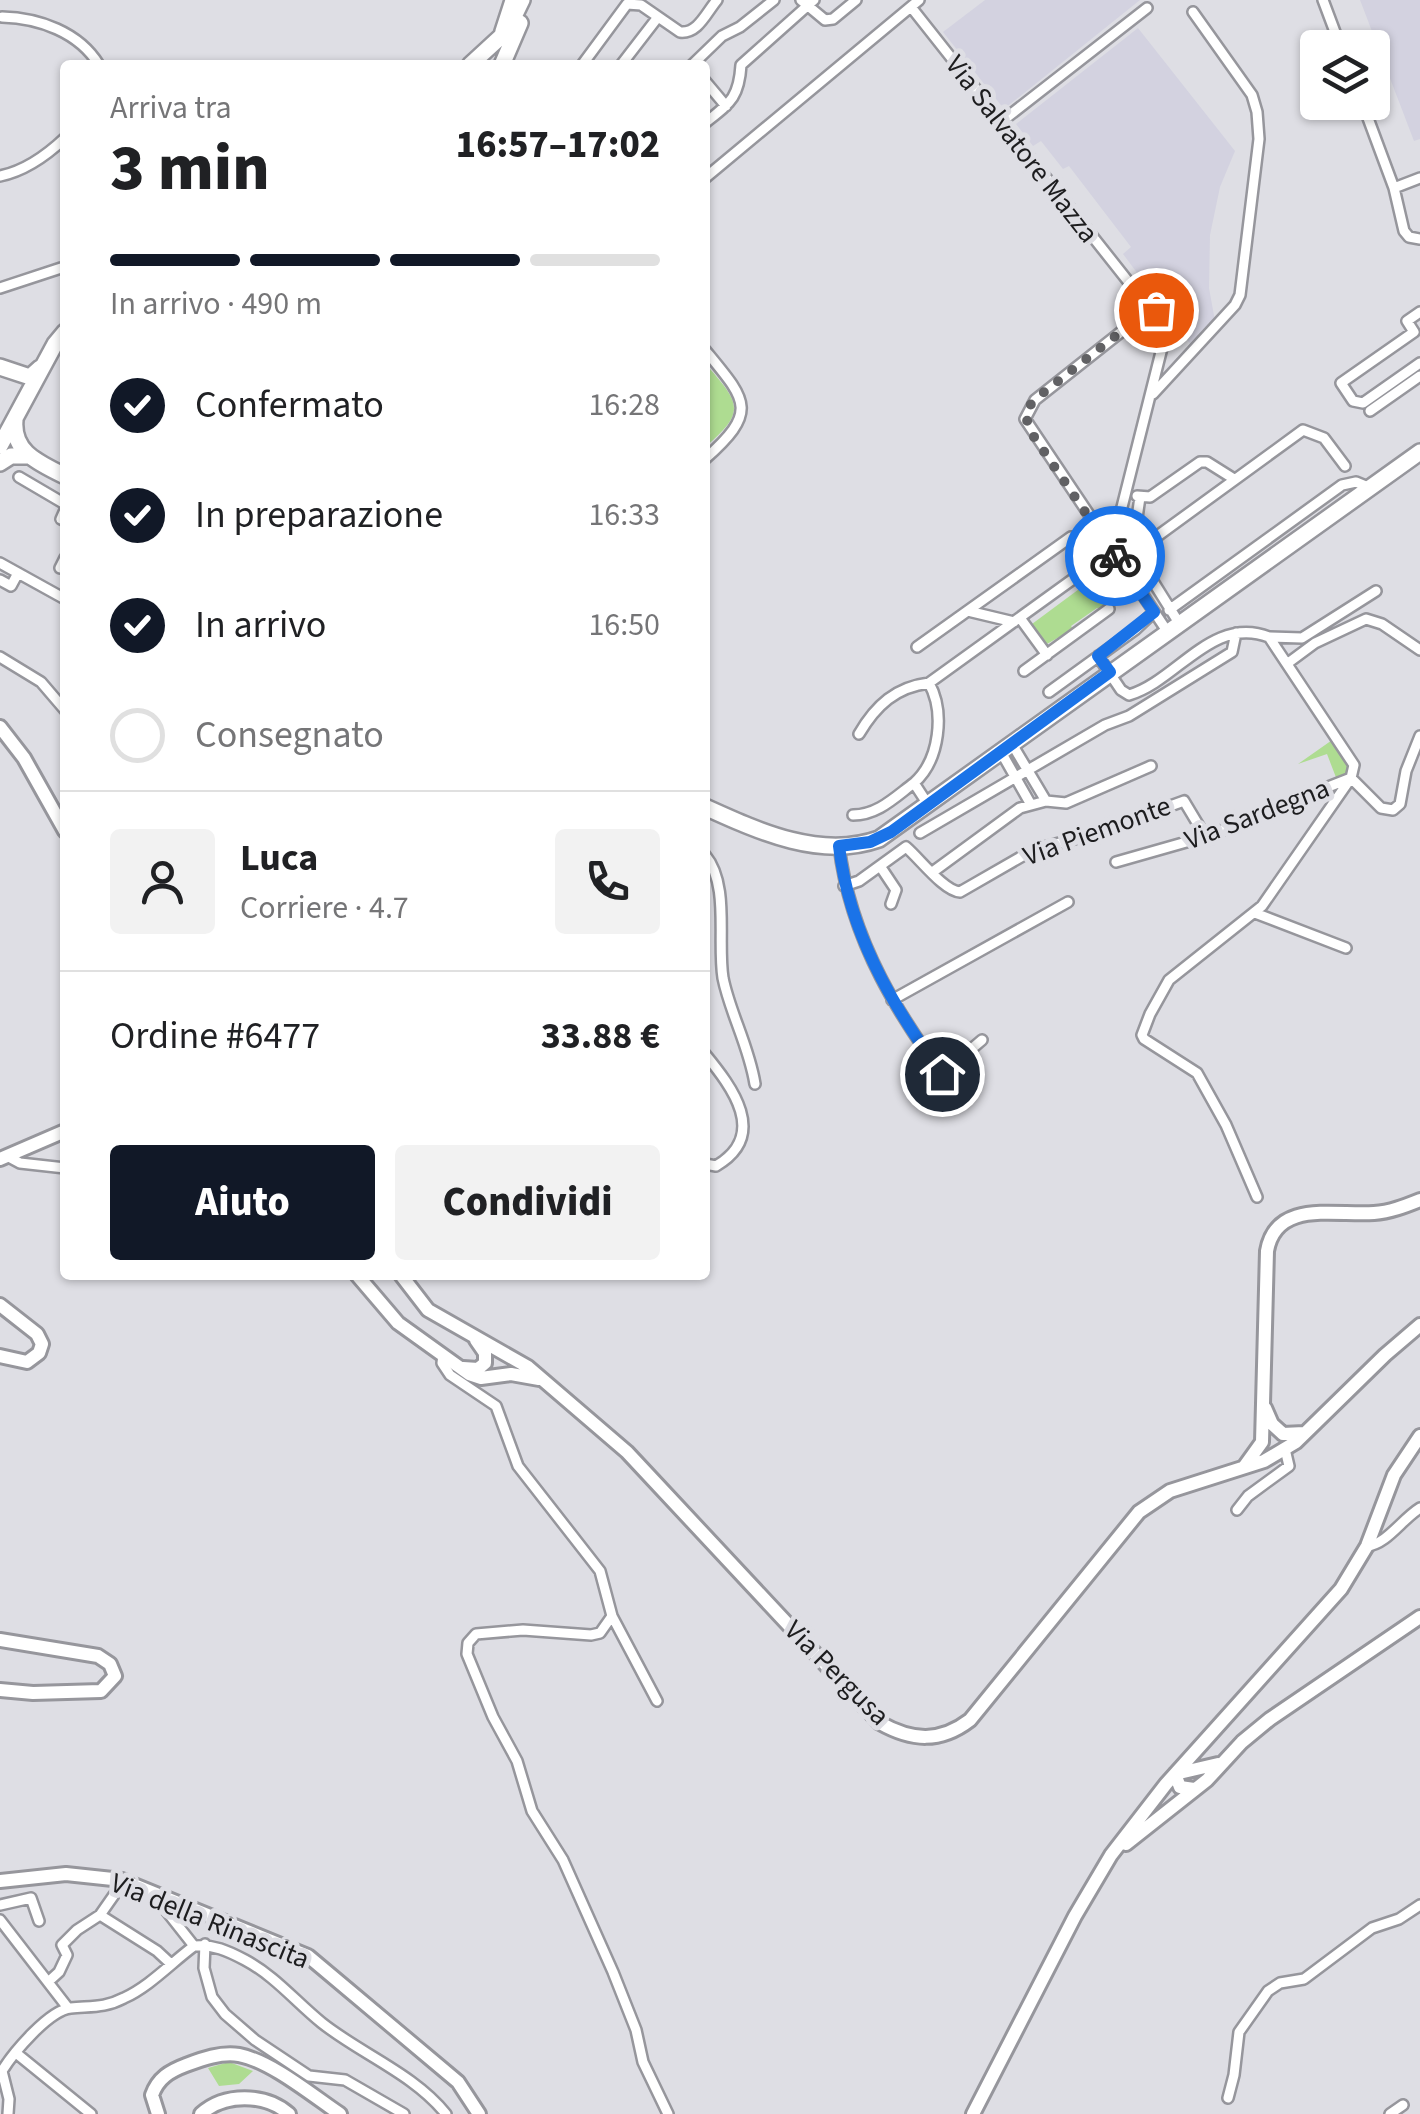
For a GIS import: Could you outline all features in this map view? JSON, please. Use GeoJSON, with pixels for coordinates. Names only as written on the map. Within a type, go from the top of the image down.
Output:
{"type":"FeatureCollection","features":[{"type":"Feature","properties":{"kind":"main road"},"geometry":{"type":"LineString","coordinates":[[476,60],[496,43],[515,18],[522,0]]}},
{"type":"Feature","properties":{"kind":"main road"},"geometry":{"type":"LineString","coordinates":[[504,60],[530,0]]}},
{"type":"Feature","properties":{"kind":"main road"},"geometry":{"type":"LineString","coordinates":[[0,446],[60,340]]}},
{"type":"Feature","properties":{"kind":"main road"},"geometry":{"type":"LineString","coordinates":[[5,370],[30,377],[46,362]]}},
{"type":"Feature","properties":{"kind":"main road"},"geometry":{"type":"LineString","coordinates":[[5,370],[22,384],[26,396]]}},
{"type":"Feature","properties":{"kind":"main road"},"geometry":{"type":"LineString","coordinates":[[15,416],[14,438],[28,456],[60,473]]}},
{"type":"Feature","properties":{"kind":"main road"},"geometry":{"type":"LineString","coordinates":[[710,809],[772,835],[806,843],[839,846],[879,839],[1110,672],[1172,622],[1418,455]]}},
{"type":"Feature","properties":{"kind":"main road"},"geometry":{"type":"LineString","coordinates":[[0,463],[11,456],[28,456]]}},
{"type":"Feature","properties":{"kind":"main road"},"geometry":{"type":"LineString","coordinates":[[0,727],[24,758],[60,822]]}},
{"type":"Feature","properties":{"kind":"main road"},"geometry":{"type":"LineString","coordinates":[[4,1157],[60,1133]]}},
{"type":"Feature","properties":{"kind":"main road"},"geometry":{"type":"LineString","coordinates":[[1282,1451],[1267,1430],[1262,1396],[1268,1251],[1274,1231],[1290,1217],[1304,1214],[1381,1212],[1420,1200]]}},
{"type":"Feature","properties":{"kind":"main road"},"geometry":{"type":"LineString","coordinates":[[361,1280],[398,1323],[461,1367],[481,1378],[522,1375],[544,1381]]}},
{"type":"Feature","properties":{"kind":"main road","name":"Via Pergusa"},"geometry":{"type":"LineString","coordinates":[[405,1280],[428,1310],[510,1356],[627,1452],[880,1723],[918,1738],[944,1735],[970,1720],[1139,1512],[1186,1484],[1242,1468],[1282,1451],[1312,1430],[1420,1325]]}},
{"type":"Feature","properties":{"kind":"main road"},"geometry":{"type":"LineString","coordinates":[[0,1305],[28,1326],[42,1344],[39,1353],[27,1362],[0,1356]]}},
{"type":"Feature","properties":{"kind":"main road"},"geometry":{"type":"LineString","coordinates":[[474,1337],[485,1352],[485,1362],[478,1369]]}},
{"type":"Feature","properties":{"kind":"main road"},"geometry":{"type":"LineString","coordinates":[[461,1367],[478,1369],[510,1356]]}},
{"type":"Feature","properties":{"kind":"main road"},"geometry":{"type":"LineString","coordinates":[[498,1376],[507,1369],[510,1356]]}},
{"type":"Feature","properties":{"kind":"main road"},"geometry":{"type":"LineString","coordinates":[[1267,1430],[1290,1436],[1312,1430]]}},
{"type":"Feature","properties":{"kind":"main road"},"geometry":{"type":"LineString","coordinates":[[1242,1468],[1254,1456],[1267,1430]]}},
{"type":"Feature","properties":{"kind":"main road"},"geometry":{"type":"LineString","coordinates":[[972,2114],[1075,1916],[1112,1856],[1175,1774],[1328,1605],[1367,1546],[1394,1475],[1420,1436]]}},
{"type":"Feature","properties":{"kind":"main road"},"geometry":{"type":"LineString","coordinates":[[1112,1856],[1194,1789],[1270,1719],[1420,1617]]}},
{"type":"Feature","properties":{"kind":"main road"},"geometry":{"type":"LineString","coordinates":[[0,1640],[98,1656],[110,1664],[115,1676],[100,1690],[33,1694],[0,1690]]}},
{"type":"Feature","properties":{"kind":"main road"},"geometry":{"type":"LineString","coordinates":[[1201,1746],[1204,1759],[1222,1761]]}},
{"type":"Feature","properties":{"kind":"main road"},"geometry":{"type":"LineString","coordinates":[[1175,1774],[1222,1761]]}},
{"type":"Feature","properties":{"kind":"main road"},"geometry":{"type":"LineString","coordinates":[[1175,1774],[1180,1787],[1194,1789]]}},
{"type":"Feature","properties":{"kind":"main road","name":"Via della Rinascita"},"geometry":{"type":"LineString","coordinates":[[0,1881],[66,1874],[122,1880],[308,1956],[458,2082],[479,2114]]}},
{"type":"Feature","properties":{"kind":"main road"},"geometry":{"type":"LineString","coordinates":[[158,2114],[152,2095],[168,2073],[199,2060],[240,2055],[268,2067],[340,2114]]}},
{"type":"Feature","properties":{"kind":"main road"},"geometry":{"type":"LineString","coordinates":[[200,2114],[219,2102],[257,2099],[289,2114]]}},
{"type":"Feature","properties":{"kind":"street"},"geometry":{"type":"LineString","coordinates":[[496,43],[510,0]]}},
{"type":"Feature","properties":{"kind":"street"},"geometry":{"type":"LineString","coordinates":[[586,60],[628,4],[641,4],[686,33],[693,30],[716,0]]}},
{"type":"Feature","properties":{"kind":"street"},"geometry":{"type":"LineString","coordinates":[[697,60],[722,36],[740,28],[774,0]]}},
{"type":"Feature","properties":{"kind":"street"},"geometry":{"type":"LineString","coordinates":[[710,119],[740,89],[741,65],[808,2],[824,20],[830,20],[856,0]]}},
{"type":"Feature","properties":{"kind":"street"},"geometry":{"type":"LineString","coordinates":[[1323,0],[1334,30]]}},
{"type":"Feature","properties":{"kind":"street"},"geometry":{"type":"LineString","coordinates":[[710,174],[915,4]]}},
{"type":"Feature","properties":{"kind":"street","name":"Via Salvatore Mazza"},"geometry":{"type":"LineString","coordinates":[[915,4],[1001,122],[1150,309]]}},
{"type":"Feature","properties":{"kind":"street"},"geometry":{"type":"LineString","coordinates":[[1001,122],[1147,8]]}},
{"type":"Feature","properties":{"kind":"street"},"geometry":{"type":"LineString","coordinates":[[1153,394],[1236,305],[1259,138],[1252,95],[1193,12]]}},
{"type":"Feature","properties":{"kind":"street"},"geometry":{"type":"LineString","coordinates":[[2,17],[21,17],[54,27],[88,48],[96,60]]}},
{"type":"Feature","properties":{"kind":"street"},"geometry":{"type":"LineString","coordinates":[[626,60],[658,17]]}},
{"type":"Feature","properties":{"kind":"street"},"geometry":{"type":"LineString","coordinates":[[710,86],[726,106]]}},
{"type":"Feature","properties":{"kind":"street"},"geometry":{"type":"LineString","coordinates":[[1369,120],[1394,188],[1404,231],[1420,239]]}},
{"type":"Feature","properties":{"kind":"street"},"geometry":{"type":"LineString","coordinates":[[0,176],[12,174],[45,156],[60,142]]}},
{"type":"Feature","properties":{"kind":"street"},"geometry":{"type":"LineString","coordinates":[[1394,188],[1420,178]]}},
{"type":"Feature","properties":{"kind":"street"},"geometry":{"type":"LineString","coordinates":[[0,288],[60,268]]}},
{"type":"Feature","properties":{"kind":"street"},"geometry":{"type":"LineString","coordinates":[[1150,309],[1156,310],[1165,326],[1153,394],[1120,515],[1122,528],[1172,622],[1152,610],[1025,419],[1034,400],[1150,309]]}},
{"type":"Feature","properties":{"kind":"street"},"geometry":{"type":"LineString","coordinates":[[1420,312],[1407,321],[1417,336],[1340,383],[1353,402],[1362,403],[1420,363]]}},
{"type":"Feature","properties":{"kind":"street"},"geometry":{"type":"LineString","coordinates":[[710,356],[737,388],[742,410],[732,435],[710,455]]}},
{"type":"Feature","properties":{"kind":"street"},"geometry":{"type":"LineString","coordinates":[[1370,411],[1420,376]]}},
{"type":"Feature","properties":{"kind":"street"},"geometry":{"type":"LineString","coordinates":[[0,432],[15,416]]}},
{"type":"Feature","properties":{"kind":"street"},"geometry":{"type":"LineString","coordinates":[[1140,497],[1137,518],[1152,540],[1303,430],[1324,438],[1345,466]]}},
{"type":"Feature","properties":{"kind":"street"},"geometry":{"type":"LineString","coordinates":[[1125,492],[1150,496],[1200,462],[1207,462],[1234,480]]}},
{"type":"Feature","properties":{"kind":"street"},"geometry":{"type":"LineString","coordinates":[[19,477],[60,504]]}},
{"type":"Feature","properties":{"kind":"street"},"geometry":{"type":"LineString","coordinates":[[918,648],[1071,537]]}},
{"type":"Feature","properties":{"kind":"street"},"geometry":{"type":"LineString","coordinates":[[860,734],[870,716],[898,690],[930,683],[1112,551]]}},
{"type":"Feature","properties":{"kind":"street"},"geometry":{"type":"LineString","coordinates":[[0,563],[60,596]]}},
{"type":"Feature","properties":{"kind":"street"},"geometry":{"type":"LineString","coordinates":[[0,580],[11,586],[18,573]]}},
{"type":"Feature","properties":{"kind":"street"},"geometry":{"type":"LineString","coordinates":[[1098,656],[1125,694],[1134,694],[1216,640],[1236,633],[1302,638],[1376,592]]}},
{"type":"Feature","properties":{"kind":"street"},"geometry":{"type":"LineString","coordinates":[[1049,692],[1163,600]]}},
{"type":"Feature","properties":{"kind":"street"},"geometry":{"type":"LineString","coordinates":[[1024,671],[1109,609]]}},
{"type":"Feature","properties":{"kind":"street"},"geometry":{"type":"LineString","coordinates":[[968,611],[1017,620],[1047,654]]}},
{"type":"Feature","properties":{"kind":"street"},"geometry":{"type":"LineString","coordinates":[[1288,663],[1315,643],[1366,619],[1382,624],[1420,650]]}},
{"type":"Feature","properties":{"kind":"street"},"geometry":{"type":"LineString","coordinates":[[920,833],[1115,720],[1129,716],[1232,652],[1236,633]]}},
{"type":"Feature","properties":{"kind":"street","name":"Via Sardegna"},"geometry":{"type":"LineString","coordinates":[[1116,862],[1204,836],[1351,778],[1353,759],[1269,637]]}},
{"type":"Feature","properties":{"kind":"street"},"geometry":{"type":"LineString","coordinates":[[0,657],[41,682],[60,704]]}},
{"type":"Feature","properties":{"kind":"street"},"geometry":{"type":"LineString","coordinates":[[853,814],[865,815],[882,807],[914,783],[932,761],[940,709],[930,683]]}},
{"type":"Feature","properties":{"kind":"street"},"geometry":{"type":"LineString","coordinates":[[1257,1196],[1226,1125],[1197,1073],[1142,1035],[1158,996],[1177,971],[1255,912],[1351,778],[1381,808],[1393,810],[1400,804],[1420,736]]}},
{"type":"Feature","properties":{"kind":"street"},"geometry":{"type":"LineString","coordinates":[[1006,748],[1027,770],[1046,801]]}},
{"type":"Feature","properties":{"kind":"street"},"geometry":{"type":"LineString","coordinates":[[1006,748],[1030,803]]}},
{"type":"Feature","properties":{"kind":"street","name":"Via Piemonte"},"geometry":{"type":"LineString","coordinates":[[1151,766],[1066,803],[1030,803],[934,872],[951,892],[960,892],[1033,850],[1093,834],[1184,801],[1204,836]]}},
{"type":"Feature","properties":{"kind":"street"},"geometry":{"type":"LineString","coordinates":[[914,783],[929,806]]}},
{"type":"Feature","properties":{"kind":"street"},"geometry":{"type":"LineString","coordinates":[[839,846],[844,886],[863,942],[892,1000],[957,1094]]}},
{"type":"Feature","properties":{"kind":"street"},"geometry":{"type":"LineString","coordinates":[[844,886],[860,881],[906,847],[934,872]]}},
{"type":"Feature","properties":{"kind":"street"},"geometry":{"type":"LineString","coordinates":[[710,864],[716,876],[724,980],[744,1036],[755,1084]]}},
{"type":"Feature","properties":{"kind":"street"},"geometry":{"type":"LineString","coordinates":[[880,866],[896,890],[891,904]]}},
{"type":"Feature","properties":{"kind":"street"},"geometry":{"type":"LineString","coordinates":[[892,1000],[1068,902]]}},
{"type":"Feature","properties":{"kind":"street"},"geometry":{"type":"LineString","coordinates":[[1255,912],[1346,948]]}},
{"type":"Feature","properties":{"kind":"street"},"geometry":{"type":"LineString","coordinates":[[942,1074],[982,1040]]}},
{"type":"Feature","properties":{"kind":"street"},"geometry":{"type":"LineString","coordinates":[[710,1061],[736,1096],[742,1120],[736,1148],[716,1166],[710,1165]]}},
{"type":"Feature","properties":{"kind":"street"},"geometry":{"type":"LineString","coordinates":[[4,1157],[60,1167]]}},
{"type":"Feature","properties":{"kind":"street"},"geometry":{"type":"LineString","coordinates":[[443,1355],[442,1363],[450,1374],[496,1406],[518,1466],[590,1554],[600,1571],[612,1616],[657,1700]]}},
{"type":"Feature","properties":{"kind":"street"},"geometry":{"type":"LineString","coordinates":[[1237,1510],[1248,1496],[1290,1466],[1282,1451]]}},
{"type":"Feature","properties":{"kind":"street"},"geometry":{"type":"LineString","coordinates":[[1367,1546],[1380,1543],[1420,1508]]}},
{"type":"Feature","properties":{"kind":"street"},"geometry":{"type":"LineString","coordinates":[[612,1616],[600,1633],[591,1636],[523,1630],[476,1634],[468,1643],[467,1654],[493,1717],[517,1761],[532,1811],[564,1860],[613,1972],[636,2030],[643,2062],[668,2114]]}},
{"type":"Feature","properties":{"kind":"street"},"geometry":{"type":"LineString","coordinates":[[152,1892],[200,1945],[248,1962],[275,1980],[323,2024],[383,2063],[446,2114]]}},
{"type":"Feature","properties":{"kind":"street"},"geometry":{"type":"LineString","coordinates":[[48,1982],[59,1972],[67,1955],[62,1946],[76,1930],[100,1915],[114,1895]]}},
{"type":"Feature","properties":{"kind":"street"},"geometry":{"type":"LineString","coordinates":[[0,1905],[31,1898],[39,1922]]}},
{"type":"Feature","properties":{"kind":"street"},"geometry":{"type":"LineString","coordinates":[[1228,2098],[1240,2032],[1268,1991],[1280,1983],[1304,1979],[1372,1928],[1400,1918],[1420,1905]]}},
{"type":"Feature","properties":{"kind":"street"},"geometry":{"type":"LineString","coordinates":[[100,1915],[157,1951],[170,1964]]}},
{"type":"Feature","properties":{"kind":"street"},"geometry":{"type":"LineString","coordinates":[[0,1920],[68,2008]]}},
{"type":"Feature","properties":{"kind":"street"},"geometry":{"type":"LineString","coordinates":[[8,2114],[10,2098],[2,2071],[51,2016],[68,2008],[100,2008],[138,1992],[200,1945]]}},
{"type":"Feature","properties":{"kind":"street"},"geometry":{"type":"LineString","coordinates":[[200,1945],[212,1996],[255,2040],[309,2076],[345,2080],[404,2114]]}},
{"type":"Feature","properties":{"kind":"street"},"geometry":{"type":"LineString","coordinates":[[16,2053],[91,2114]]}},
{"type":"Feature","properties":{"kind":"street"},"geometry":{"type":"LineString","coordinates":[[74,2101],[80,2114]]}},
{"type":"Feature","properties":{"kind":"street"},"geometry":{"type":"LineString","coordinates":[[1390,2114],[1403,2105]]}},
{"type":"Feature","properties":{"kind":"shaded area"},"geometry":{"type":"Polygon","coordinates":[[[985,0],[1140,0],[1004,109],[943,32],[985,0]]]}},
{"type":"Feature","properties":{"kind":"shaded area"},"geometry":{"type":"Polygon","coordinates":[[[1360,0],[1420,0],[1420,139],[1414,141],[1390,78],[1390,30],[1371,30],[1360,0]]]}},
{"type":"Feature","properties":{"kind":"shaded area"},"geometry":{"type":"Polygon","coordinates":[[[1138,28],[1235,151],[1220,187],[1210,235],[1209,288],[1215,321],[1191,345],[1123,254],[1131,247],[1069,166],[1063,169],[1041,141],[1033,146],[1016,124],[1138,28]]]}},
{"type":"Feature","properties":{"kind":"green space"},"geometry":{"type":"Polygon","coordinates":[[[710,369],[734,406],[728,424],[710,442],[710,369]]]}},
{"type":"Feature","properties":{"kind":"green space"},"geometry":{"type":"Polygon","coordinates":[[[1094,578],[1111,602],[1047,644],[1032,624],[1094,578]]]}},
{"type":"Feature","properties":{"kind":"green space"},"geometry":{"type":"Polygon","coordinates":[[[1335,738],[1350,764],[1345,776],[1337,780],[1327,754],[1298,764],[1335,738]]]}},
{"type":"Feature","properties":{"kind":"green space"},"geometry":{"type":"Polygon","coordinates":[[[229,2062],[253,2071],[239,2084],[219,2086],[208,2068],[229,2062]]]}},
{"type":"Feature","properties":{"kind":"way so far"},"geometry":{"type":"LineString","coordinates":[[1115,556],[1028,428],[1026,411],[1034,400],[1150,309],[1156,310]]}},
{"type":"Feature","properties":{"kind":"route"},"geometry":{"type":"LineString","coordinates":[[942,1074],[899,1015],[863,942],[844,886],[839,846],[870,842],[891,832],[1110,672],[1098,656],[1154,612],[1115,556]]}}]}
